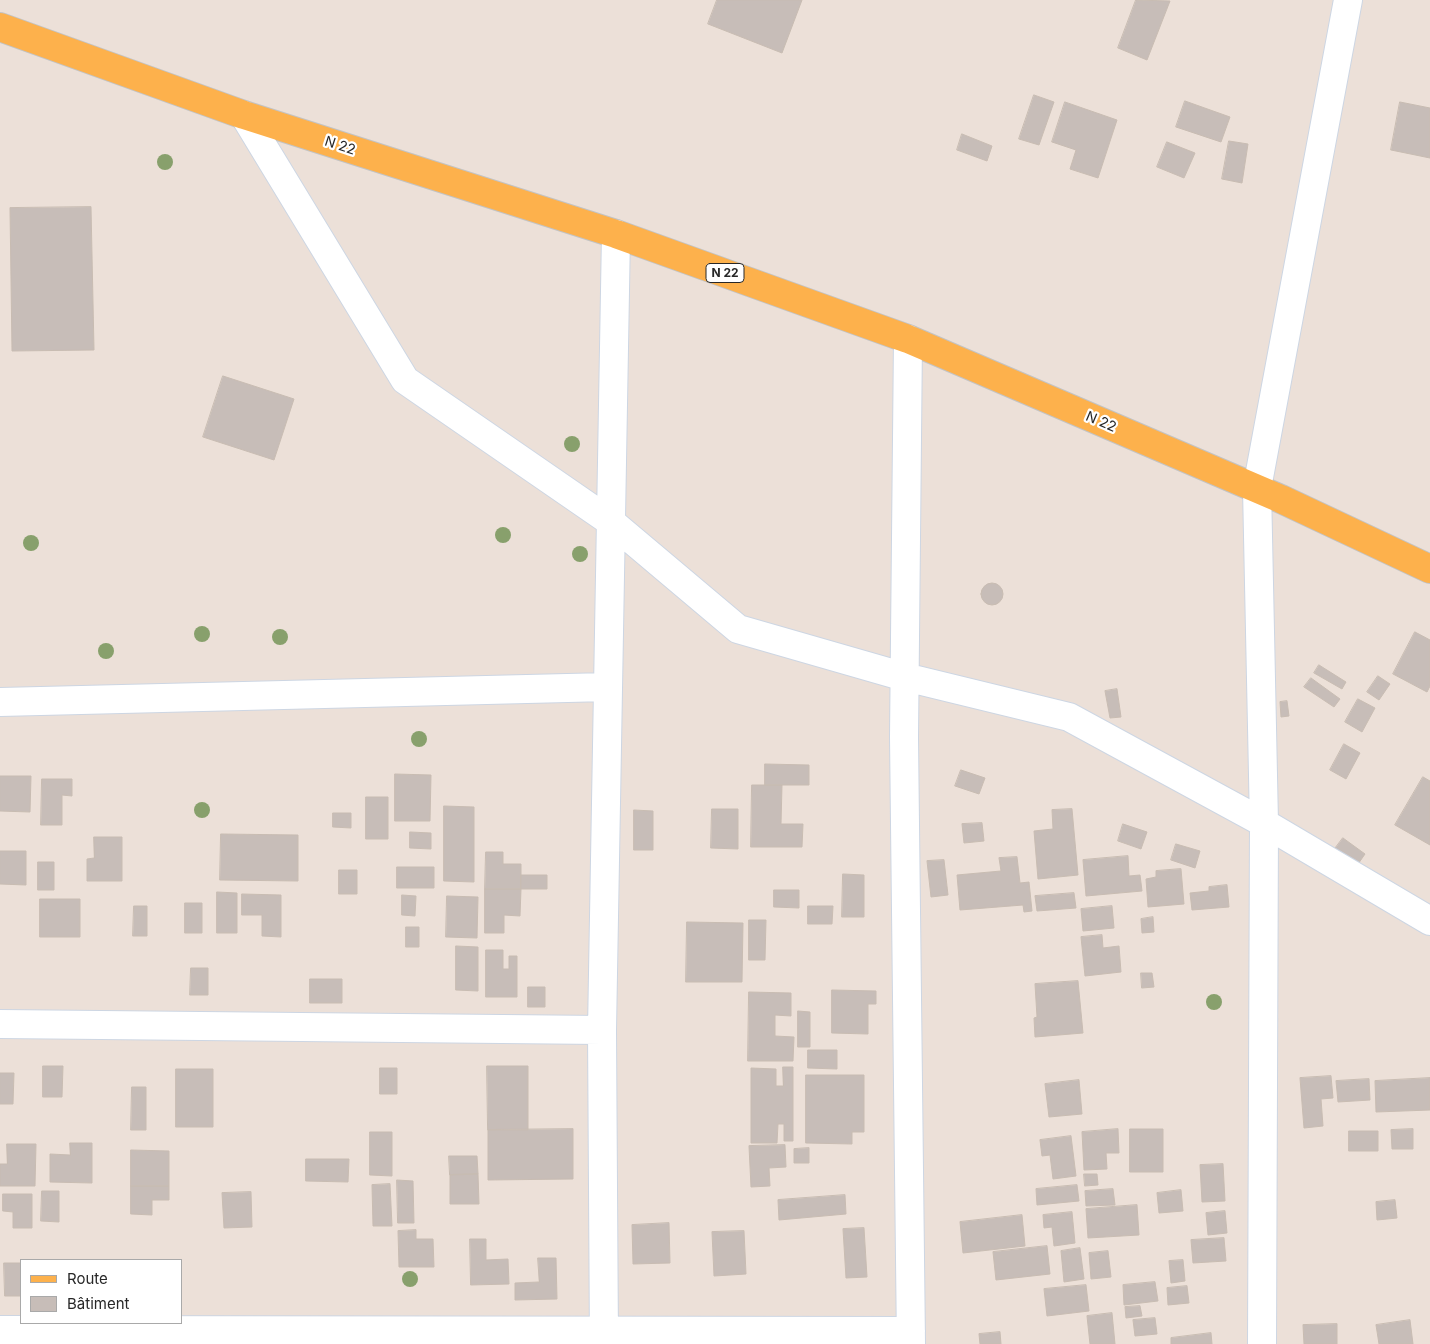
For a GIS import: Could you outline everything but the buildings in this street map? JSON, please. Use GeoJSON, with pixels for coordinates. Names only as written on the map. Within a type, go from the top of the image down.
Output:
{"type":"FeatureCollection","features":[{"type":"Feature","properties":{"kind":"main road","name":"N 22"},"geometry":{"type":"LineString","coordinates":[[0,27],[244,115],[616,234],[908,339],[1257,488],[1430,569]]}},
{"type":"Feature","properties":{"kind":"street"},"geometry":{"type":"LineString","coordinates":[[1262,1344],[1264,823],[1257,488],[1348,0]]}},
{"type":"Feature","properties":{"kind":"street"},"geometry":{"type":"LineString","coordinates":[[244,115],[405,380],[611,522],[738,629],[905,677],[1069,717],[1264,823],[1430,922]]}},
{"type":"Feature","properties":{"kind":"street"},"geometry":{"type":"LineString","coordinates":[[604,1337],[602,1030],[616,234]]}},
{"type":"Feature","properties":{"kind":"street"},"geometry":{"type":"LineString","coordinates":[[0,1330],[604,1337],[911,1337],[904,737],[908,339]]}},
{"type":"Feature","properties":{"kind":"street"},"geometry":{"type":"LineString","coordinates":[[0,702],[608,687]]}},
{"type":"Feature","properties":{"kind":"street"},"geometry":{"type":"LineString","coordinates":[[0,1024],[602,1030]]}}]}
